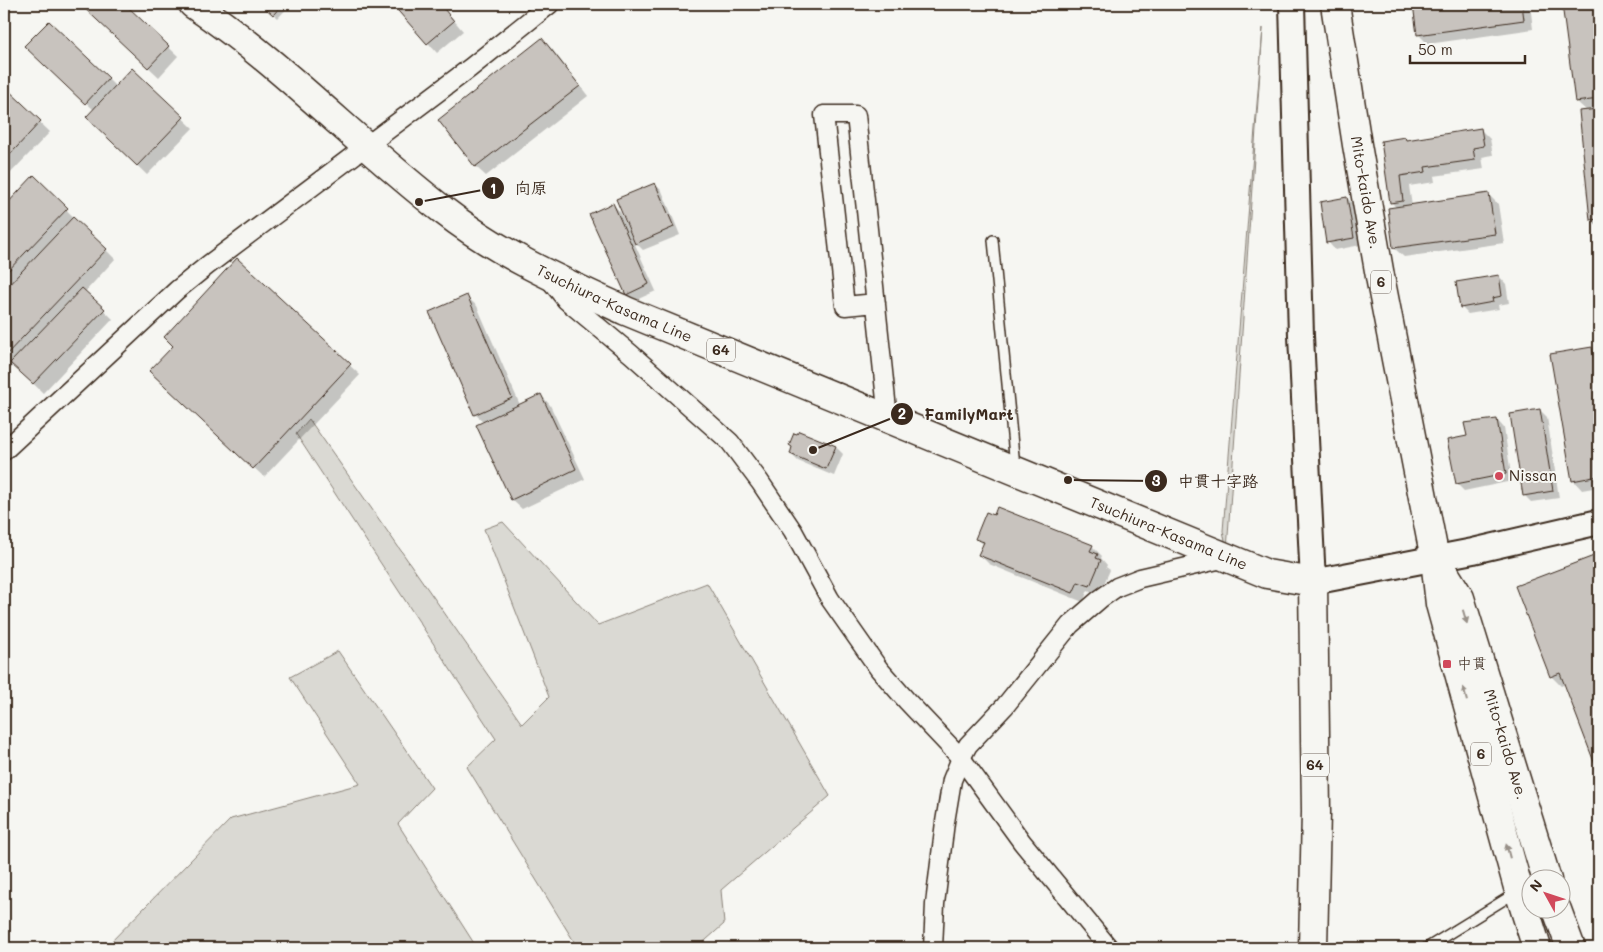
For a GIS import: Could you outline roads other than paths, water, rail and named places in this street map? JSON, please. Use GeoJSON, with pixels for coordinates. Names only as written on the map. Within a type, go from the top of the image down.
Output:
{"type":"FeatureCollection","features":[{"type":"Feature","properties":{"kind":"main road","name":"Tsuchiura-Kasama Line"},"geometry":{"type":"LineString","coordinates":[[193,4],[224,24],[263,56],[366,147],[444,212],[496,246],[544,272],[626,310],[1227,558],[1267,574],[1313,582]]}},
{"type":"Feature","properties":{"kind":"main road","name":"Mito-kaido Ave."},"geometry":{"type":"LineString","coordinates":[[1336,4],[1357,145],[1435,559],[1440,604],[1518,891],[1537,948]]}},
{"type":"Feature","properties":{"kind":"main road","name":"Mito-kaido Ave."},"geometry":{"type":"LineString","coordinates":[[1435,559],[1460,598],[1544,870]]}},
{"type":"Feature","properties":{"kind":"main road","name":"64"},"geometry":{"type":"LineString","coordinates":[[1313,582],[1316,812],[1314,948]]}},
{"type":"Feature","properties":{"kind":"main road"},"geometry":{"type":"LineString","coordinates":[[1561,920],[1571,948]]}},
{"type":"Feature","properties":{"kind":"street"},"geometry":{"type":"LineString","coordinates":[[4,451],[177,290],[470,68],[550,4]]}},
{"type":"Feature","properties":{"kind":"street"},"geometry":{"type":"LineString","coordinates":[[1292,4],[1301,336],[1313,582],[1473,552],[1599,522]]}},
{"type":"Feature","properties":{"kind":"street"},"geometry":{"type":"LineString","coordinates":[[876,303],[845,306],[824,115],[856,115],[876,303],[888,419]]}},
{"type":"Feature","properties":{"kind":"street"},"geometry":{"type":"LineString","coordinates":[[544,272],[566,300],[631,354],[730,442],[793,531],[830,599],[858,641],[907,701],[961,758],[1022,842],[1109,948]]}},
{"type":"Feature","properties":{"kind":"street"},"geometry":{"type":"LineString","coordinates":[[933,948],[935,904],[952,780],[968,745],[1005,706],[1070,626],[1100,599],[1117,587],[1140,578],[1227,558]]}},
{"type":"Feature","properties":{"kind":"lane"},"geometry":{"type":"LineString","coordinates":[[993,240],[1015,471]]}},
{"type":"Feature","properties":{"kind":"lane"},"geometry":{"type":"LineString","coordinates":[[1426,948],[1518,891]]}},
{"type":"Feature","properties":{"kind":"place","name":"向原"},"geometry":{"type":"Point","coordinates":[419,202]}},
{"type":"Feature","properties":{"kind":"place","name":"FamilyMart"},"geometry":{"type":"Point","coordinates":[813,450]}},
{"type":"Feature","properties":{"kind":"place","name":"Nissan"},"geometry":{"type":"Point","coordinates":[1499,476]}},
{"type":"Feature","properties":{"kind":"place","name":"中貫十字路"},"geometry":{"type":"Point","coordinates":[1068,480]}},
{"type":"Feature","properties":{"kind":"place","name":"中貫"},"geometry":{"type":"Point","coordinates":[1447,664]}}]}
